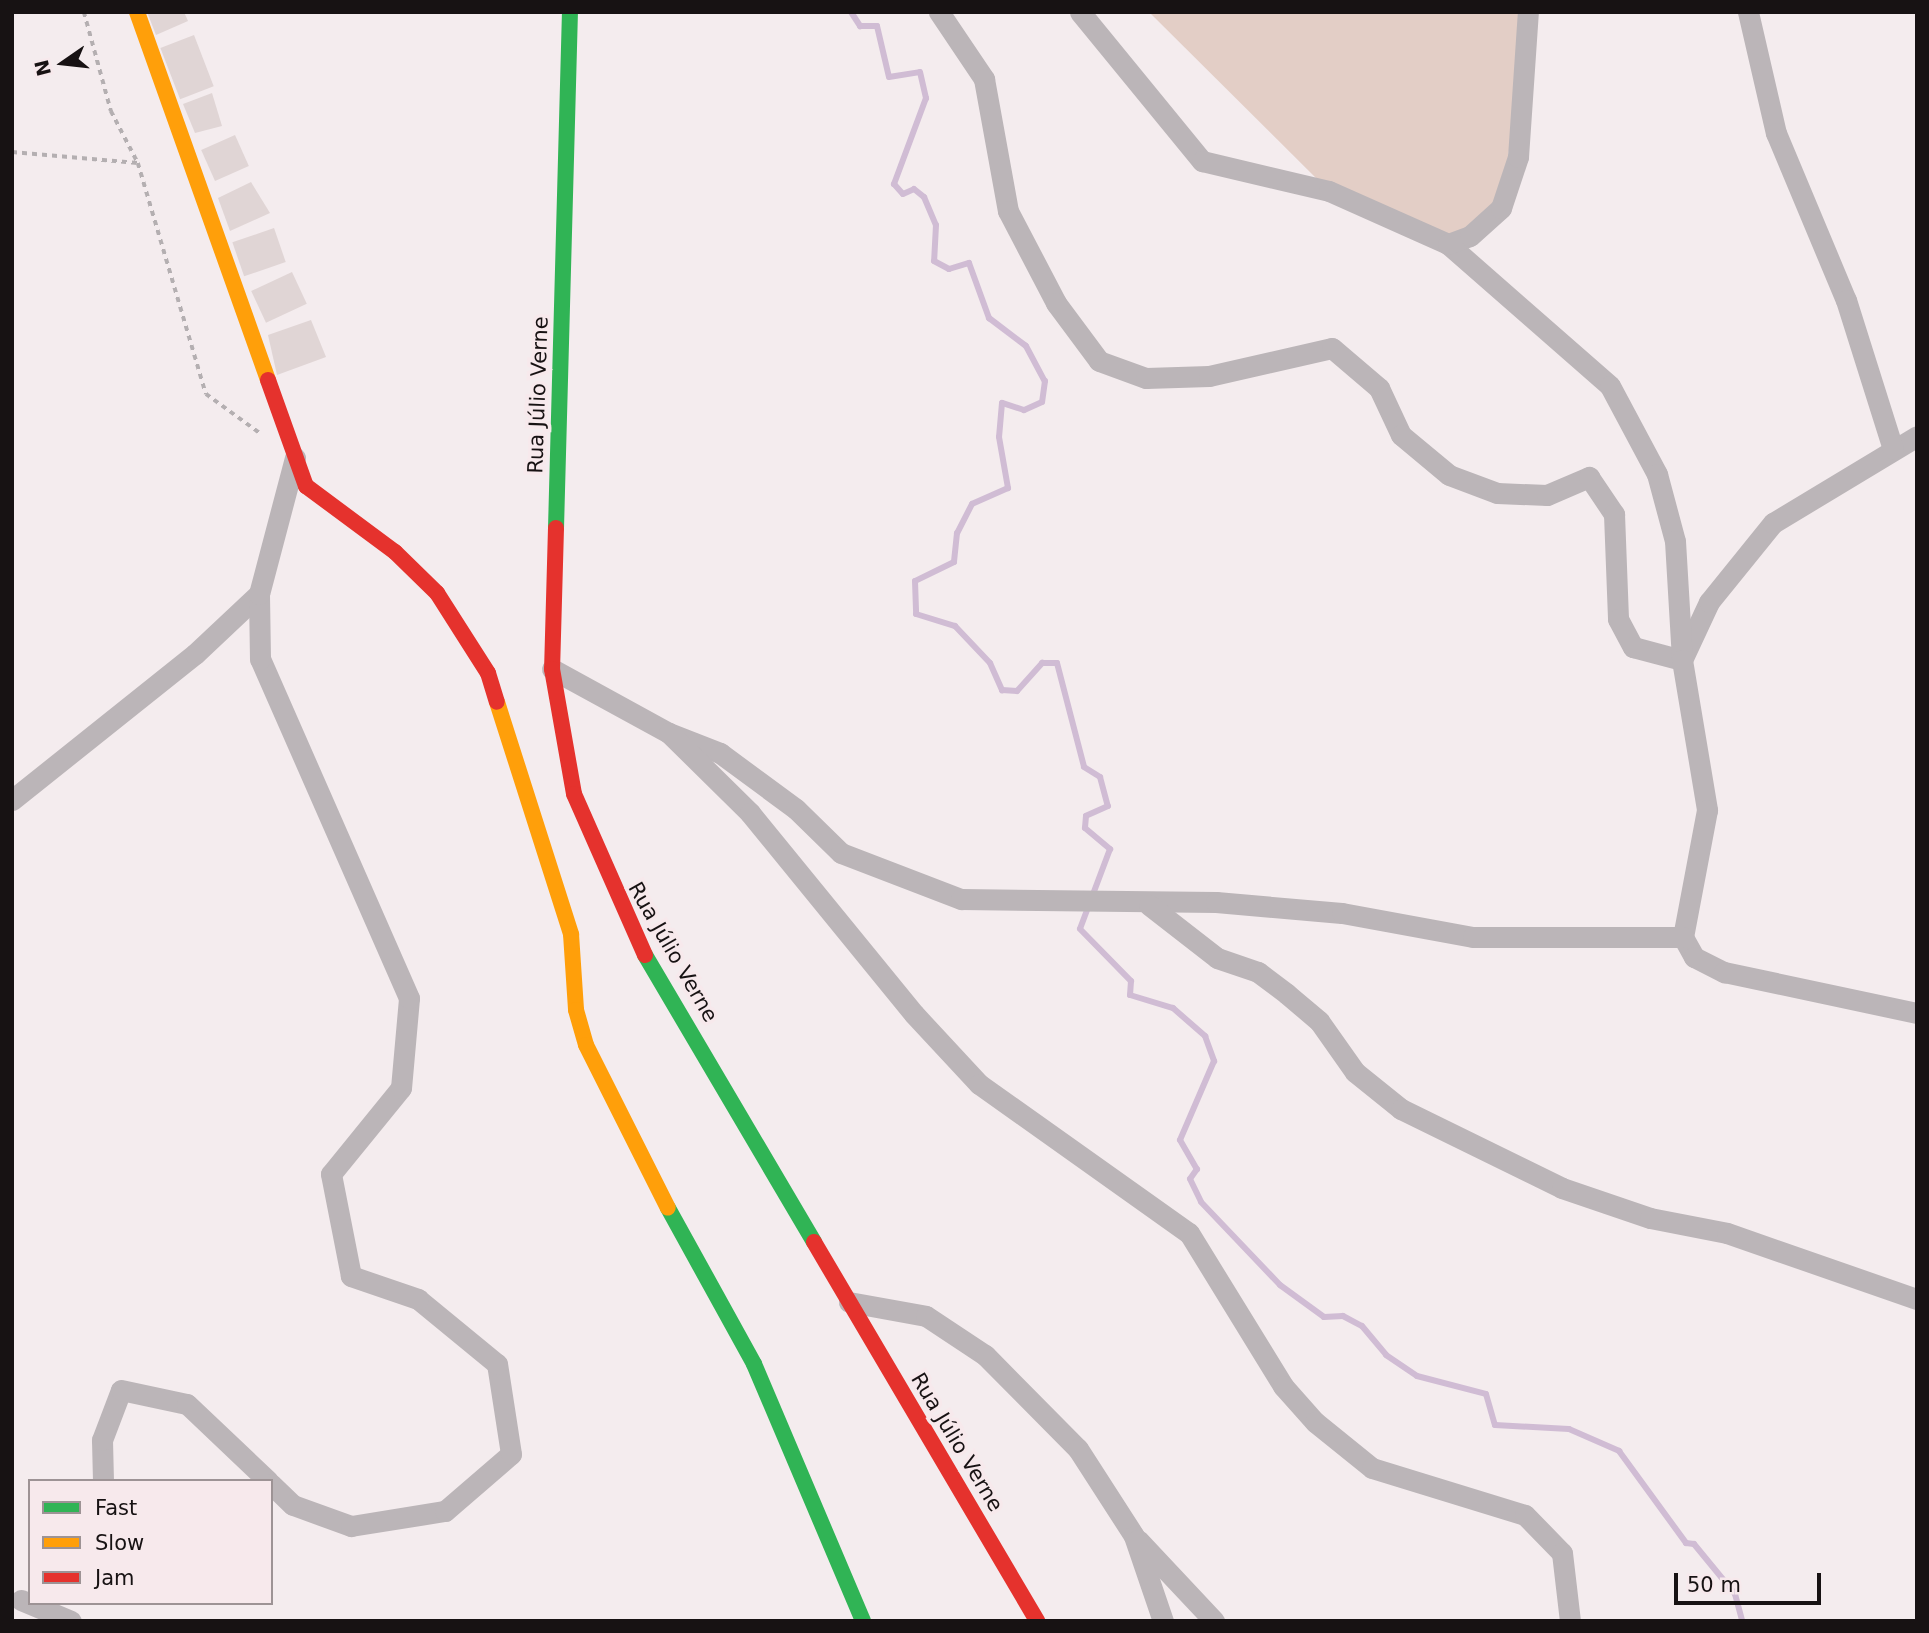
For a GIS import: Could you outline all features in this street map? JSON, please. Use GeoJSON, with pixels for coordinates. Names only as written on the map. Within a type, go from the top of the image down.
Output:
{"type":"FeatureCollection","features":[{"type":"Feature","properties":{"kind":"street"},"geometry":{"type":"LineString","coordinates":[[136,12],[306,486],[322,502],[372,533],[437,593],[488,673],[571,934],[576,1010],[586,1045],[607,1097],[754,1364],[863,1621]]}},
{"type":"Feature","properties":{"kind":"street","name":"Rua Júlio Verne"},"geometry":{"type":"LineString","coordinates":[[570,12],[552,669],[571,781],[597,857],[634,936],[1037,1621]]}},
{"type":"Feature","properties":{"kind":"street"},"geometry":{"type":"LineString","coordinates":[[939,12],[984,79],[1008,211],[1056,303],[1099,361],[1146,378],[1209,376],[1332,348],[1379,388],[1401,435],[1450,475],[1497,494],[1547,495],[1589,477],[1614,514],[1618,619],[1633,647],[1682,660]]}},
{"type":"Feature","properties":{"kind":"street"},"geometry":{"type":"LineString","coordinates":[[1080,12],[1202,162],[1329,191],[1448,244],[1610,386],[1638,433],[1675,541],[1682,660],[1707,810],[1683,937],[1694,957],[1724,972],[1917,1013]]}},
{"type":"Feature","properties":{"kind":"street"},"geometry":{"type":"LineString","coordinates":[[1448,244],[1470,236],[1501,208],[1518,157],[1528,12]]}},
{"type":"Feature","properties":{"kind":"street"},"geometry":{"type":"LineString","coordinates":[[1748,12],[1776,133],[1846,300],[1893,449]]}},
{"type":"Feature","properties":{"kind":"street"},"geometry":{"type":"LineString","coordinates":[[1682,660],[1709,602],[1773,523],[1917,436]]}},
{"type":"Feature","properties":{"kind":"street"},"geometry":{"type":"LineString","coordinates":[[273,1485],[293,1504],[351,1526],[445,1511],[511,1454],[496,1364],[418,1298],[351,1276],[331,1174],[401,1088],[409,998],[260,659],[259,594],[295,458]]}},
{"type":"Feature","properties":{"kind":"street"},"geometry":{"type":"LineString","coordinates":[[12,800],[195,654],[259,594]]}},
{"type":"Feature","properties":{"kind":"street"},"geometry":{"type":"LineString","coordinates":[[552,669],[669,733],[720,753],[796,809],[841,853],[885,873],[961,898],[1076,897],[1149,905],[1216,902],[1342,913],[1473,937],[1683,937]]}},
{"type":"Feature","properties":{"kind":"street"},"geometry":{"type":"LineString","coordinates":[[669,733],[750,813],[914,1014],[979,1084],[1189,1233],[1283,1386],[1315,1422],[1373,1468],[1525,1515],[1562,1553],[1570,1621]]}},
{"type":"Feature","properties":{"kind":"street"},"geometry":{"type":"LineString","coordinates":[[1149,905],[1217,958],[1258,972],[1287,994],[1319,1021],[1355,1072],[1402,1109],[1562,1188],[1650,1218],[1727,1233],[1917,1299]]}},
{"type":"Feature","properties":{"kind":"street"},"geometry":{"type":"LineString","coordinates":[[849,1302],[926,1316],[985,1355],[1078,1449],[1134,1536],[1214,1621]]}},
{"type":"Feature","properties":{"kind":"street"},"geometry":{"type":"LineString","coordinates":[[103,1479],[102,1440],[121,1390],[187,1404],[267,1479]]}},
{"type":"Feature","properties":{"kind":"street"},"geometry":{"type":"LineString","coordinates":[[1134,1536],[1163,1621]]}},
{"type":"Feature","properties":{"kind":"street"},"geometry":{"type":"LineString","coordinates":[[38,1605],[71,1621]]}},
{"type":"Feature","properties":{"kind":"path"},"geometry":{"type":"LineString","coordinates":[[84,12],[111,111],[138,163],[206,394],[295,458]]}},
{"type":"Feature","properties":{"kind":"path"},"geometry":{"type":"LineString","coordinates":[[12,152],[138,163]]}},
{"type":"Feature","properties":{"kind":"shaded area"},"geometry":{"type":"Polygon","coordinates":[[[1149,12],[1528,12],[1501,208],[1448,244],[1329,191],[1149,12]]]}},
{"type":"Feature","properties":{"kind":"building"},"geometry":{"type":"Polygon","coordinates":[[[147,12],[184,12],[188,21],[156,35],[147,12]]]}},
{"type":"Feature","properties":{"kind":"building"},"geometry":{"type":"Polygon","coordinates":[[[194,35],[214,86],[180,99],[160,48],[194,35]]]}},
{"type":"Feature","properties":{"kind":"building"},"geometry":{"type":"Polygon","coordinates":[[[212,93],[222,126],[195,133],[183,104],[212,93]]]}},
{"type":"Feature","properties":{"kind":"building"},"geometry":{"type":"Polygon","coordinates":[[[235,135],[249,166],[215,181],[201,150],[235,135]]]}},
{"type":"Feature","properties":{"kind":"building"},"geometry":{"type":"Polygon","coordinates":[[[251,182],[270,213],[230,231],[218,198],[251,182]]]}},
{"type":"Feature","properties":{"kind":"building"},"geometry":{"type":"Polygon","coordinates":[[[274,228],[286,262],[244,276],[232,242],[274,228]]]}},
{"type":"Feature","properties":{"kind":"building"},"geometry":{"type":"Polygon","coordinates":[[[292,272],[307,304],[266,323],[251,291],[292,272]]]}},
{"type":"Feature","properties":{"kind":"building"},"geometry":{"type":"Polygon","coordinates":[[[311,320],[326,357],[277,375],[268,335],[311,320]]]}},
{"type":"Feature","properties":{"kind":"waterway"},"geometry":{"type":"LineString","coordinates":[[851,12],[860,26],[877,26],[889,77],[920,72],[926,98],[894,184],[903,194],[914,189],[924,197],[936,225],[934,261],[949,269],[969,263],[989,318],[1026,346],[1045,381],[1042,402],[1024,410],[1002,403],[999,437],[1008,488],[972,504],[957,533],[954,562],[915,581],[916,614],[955,626],[990,663],[1002,690],[1017,691],[1042,663],[1057,663],[1084,767],[1100,777],[1108,806],[1086,816],[1085,828],[1110,849],[1080,929],[1131,981],[1130,995],[1173,1008],[1205,1036],[1214,1061],[1180,1140],[1197,1169],[1190,1179],[1201,1202],[1280,1285],[1324,1317],[1343,1316],[1362,1326],[1386,1355],[1417,1376],[1486,1394],[1495,1425],[1569,1429],[1619,1451],[1686,1543],[1694,1544],[1735,1594],[1742,1621]]}},
{"type":"Feature","properties":{"kind":"traffic: fast"},"geometry":{"type":"LineString","coordinates":[[556,528],[570,12]]}},
{"type":"Feature","properties":{"kind":"traffic: fast"},"geometry":{"type":"LineString","coordinates":[[645,955],[814,1242]]}},
{"type":"Feature","properties":{"kind":"traffic: fast"},"geometry":{"type":"LineString","coordinates":[[668,1208],[754,1364],[863,1621]]}},
{"type":"Feature","properties":{"kind":"traffic: slow"},"geometry":{"type":"LineString","coordinates":[[137,12],[268,380]]}},
{"type":"Feature","properties":{"kind":"traffic: slow"},"geometry":{"type":"LineString","coordinates":[[497,702],[571,934],[576,1010],[586,1045],[668,1208]]}},
{"type":"Feature","properties":{"kind":"traffic: jam"},"geometry":{"type":"LineString","coordinates":[[268,380],[306,486],[395,552],[437,593],[488,673],[497,702]]}},
{"type":"Feature","properties":{"kind":"traffic: jam"},"geometry":{"type":"LineString","coordinates":[[556,528],[552,669],[574,794],[645,955]]}},
{"type":"Feature","properties":{"kind":"traffic: jam"},"geometry":{"type":"LineString","coordinates":[[814,1242],[1037,1621]]}}]}
